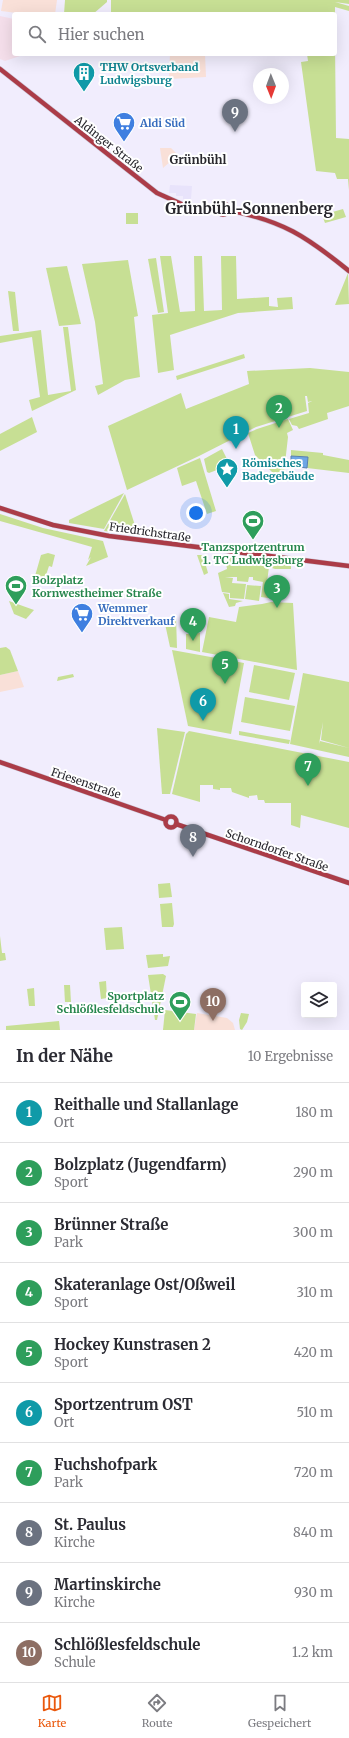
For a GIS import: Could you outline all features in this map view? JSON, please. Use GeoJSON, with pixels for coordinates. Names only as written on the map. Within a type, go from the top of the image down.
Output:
{"type":"FeatureCollection","features":[{"type":"Feature","properties":{"kind":"main road","name":"Aldinger Straße"},"geometry":{"type":"LineString","coordinates":[[0,69],[162,196],[186,206],[217,210]]}},
{"type":"Feature","properties":{"kind":"main road"},"geometry":{"type":"LineString","coordinates":[[228,210],[222,214],[217,210],[219,205],[222,204],[227,206],[228,210],[284,226],[314,243],[349,271]]}},
{"type":"Feature","properties":{"kind":"main road","name":"Friedrichstraße"},"geometry":{"type":"LineString","coordinates":[[0,508],[53,525],[110,536],[349,566]]}},
{"type":"Feature","properties":{"kind":"main road","name":"Friesenstraße"},"geometry":{"type":"LineString","coordinates":[[0,762],[166,820]]}},
{"type":"Feature","properties":{"kind":"main road","name":"Schorndorfer Straße"},"geometry":{"type":"LineString","coordinates":[[168,817],[173,817],[176,820],[176,824],[174,827],[169,827],[166,825],[166,820],[168,817]]}},
{"type":"Feature","properties":{"kind":"main road","name":"Schorndorfer Straße"},"geometry":{"type":"LineString","coordinates":[[176,824],[349,883]]}},
{"type":"Feature","properties":{"kind":"shaded area"},"geometry":{"type":"Polygon","coordinates":[[[3,0],[57,0],[55,12],[1,11],[3,0]]]}},
{"type":"Feature","properties":{"kind":"shaded area"},"geometry":{"type":"Polygon","coordinates":[[[0,16],[12,19],[12,56],[20,56],[5,61],[0,59],[0,16]]]}},
{"type":"Feature","properties":{"kind":"shaded area"},"geometry":{"type":"Polygon","coordinates":[[[170,56],[205,56],[206,77],[169,79],[170,56]]]}},
{"type":"Feature","properties":{"kind":"shaded area"},"geometry":{"type":"Polygon","coordinates":[[[160,148],[171,148],[178,155],[163,168],[160,148]]]}},
{"type":"Feature","properties":{"kind":"shaded area"},"geometry":{"type":"Polygon","coordinates":[[[170,185],[192,186],[191,199],[183,199],[183,196],[176,196],[176,193],[169,193],[170,185]]]}},
{"type":"Feature","properties":{"kind":"shaded area"},"geometry":{"type":"Polygon","coordinates":[[[18,671],[24,687],[0,692],[0,675],[18,671]]]}},
{"type":"Feature","properties":{"kind":"shaded area"},"geometry":{"type":"Polygon","coordinates":[[[197,1013],[227,1018],[233,1023],[235,1030],[194,1030],[197,1013]]]}},
{"type":"Feature","properties":{"kind":"green space"},"geometry":{"type":"Polygon","coordinates":[[[65,0],[107,0],[107,2],[95,12],[64,12],[65,0]]]}},
{"type":"Feature","properties":{"kind":"green space"},"geometry":{"type":"Polygon","coordinates":[[[111,0],[349,0],[349,4],[335,2],[349,6],[349,11],[335,7],[335,12],[111,12],[111,0]]]}},
{"type":"Feature","properties":{"kind":"green space"},"geometry":{"type":"Polygon","coordinates":[[[307,56],[335,56],[336,138],[349,139],[349,190],[348,179],[337,179],[335,173],[316,171],[301,62],[308,61],[307,56]]]}},
{"type":"Feature","properties":{"kind":"green space"},"geometry":{"type":"Polygon","coordinates":[[[343,209],[346,217],[325,223],[322,215],[343,209]]]}},
{"type":"Feature","properties":{"kind":"green space"},"geometry":{"type":"Polygon","coordinates":[[[126,213],[138,213],[138,224],[126,224],[126,213]]]}},
{"type":"Feature","properties":{"kind":"green space"},"geometry":{"type":"Polygon","coordinates":[[[160,256],[171,256],[180,312],[195,311],[194,256],[202,256],[204,311],[222,310],[221,256],[236,256],[237,299],[269,297],[269,306],[278,307],[277,298],[292,297],[293,309],[238,313],[170,335],[174,370],[158,373],[152,315],[168,313],[160,256]]]}},
{"type":"Feature","properties":{"kind":"green space"},"geometry":{"type":"Polygon","coordinates":[[[156,258],[164,312],[158,313],[148,259],[156,258]]]}},
{"type":"Feature","properties":{"kind":"green space"},"geometry":{"type":"Polygon","coordinates":[[[128,260],[138,316],[134,317],[140,377],[125,380],[98,395],[95,386],[103,384],[95,322],[82,264],[128,260]]]}},
{"type":"Feature","properties":{"kind":"green space"},"geometry":{"type":"Polygon","coordinates":[[[67,266],[81,324],[59,326],[46,268],[67,266]]]}},
{"type":"Feature","properties":{"kind":"green space"},"geometry":{"type":"Polygon","coordinates":[[[348,273],[349,304],[335,305],[348,273]]]}},
{"type":"Feature","properties":{"kind":"green space"},"geometry":{"type":"Polygon","coordinates":[[[8,291],[15,292],[19,331],[13,331],[8,291]]]}},
{"type":"Feature","properties":{"kind":"green space"},"geometry":{"type":"Polygon","coordinates":[[[63,327],[68,327],[76,390],[32,411],[29,400],[40,397],[32,337],[0,343],[0,336],[41,330],[48,395],[71,391],[63,327]]]}},
{"type":"Feature","properties":{"kind":"green space"},"geometry":{"type":"Polygon","coordinates":[[[244,354],[245,358],[177,380],[176,376],[244,354]]]}},
{"type":"Feature","properties":{"kind":"green space"},"geometry":{"type":"Polygon","coordinates":[[[310,368],[349,372],[349,406],[327,413],[328,419],[299,429],[297,426],[292,425],[289,419],[309,413],[308,403],[312,401],[308,402],[307,396],[305,396],[307,411],[256,427],[127,490],[108,426],[181,393],[186,409],[249,384],[247,371],[310,368]]]}},
{"type":"Feature","properties":{"kind":"green space"},"geometry":{"type":"Polygon","coordinates":[[[32,417],[37,432],[0,451],[0,434],[32,417]]]}},
{"type":"Feature","properties":{"kind":"green space"},"geometry":{"type":"Polygon","coordinates":[[[288,419],[293,430],[287,433],[288,437],[283,481],[281,481],[255,455],[248,433],[288,419]]]}},
{"type":"Feature","properties":{"kind":"green space"},"geometry":{"type":"Polygon","coordinates":[[[222,449],[230,465],[209,473],[207,472],[204,459],[222,449]]]}},
{"type":"Feature","properties":{"kind":"green space"},"geometry":{"type":"Polygon","coordinates":[[[291,450],[323,453],[323,455],[349,460],[349,473],[307,468],[308,457],[291,456],[291,450]]]}},
{"type":"Feature","properties":{"kind":"green space"},"geometry":{"type":"Polygon","coordinates":[[[200,458],[216,511],[207,514],[196,481],[182,486],[177,468],[200,458]]]}},
{"type":"Feature","properties":{"kind":"green space"},"geometry":{"type":"Polygon","coordinates":[[[124,493],[104,529],[69,523],[69,520],[124,493]]]}},
{"type":"Feature","properties":{"kind":"green space"},"geometry":{"type":"Polygon","coordinates":[[[125,494],[138,535],[104,531],[125,494]]]}},
{"type":"Feature","properties":{"kind":"green space"},"geometry":{"type":"Polygon","coordinates":[[[0,514],[43,528],[103,541],[108,557],[86,566],[91,557],[88,560],[92,547],[0,521],[0,514]]]}},
{"type":"Feature","properties":{"kind":"green space"},"geometry":{"type":"Polygon","coordinates":[[[48,553],[55,555],[52,567],[49,566],[45,578],[35,576],[41,555],[48,553]]]}},
{"type":"Feature","properties":{"kind":"green space"},"geometry":{"type":"Polygon","coordinates":[[[197,555],[203,555],[208,573],[204,575],[197,555]]]}},
{"type":"Feature","properties":{"kind":"green space"},"geometry":{"type":"Polygon","coordinates":[[[225,556],[271,562],[291,566],[291,569],[275,569],[269,567],[267,582],[270,583],[268,598],[261,597],[263,582],[253,580],[253,577],[249,577],[248,582],[237,581],[237,577],[225,577],[233,578],[232,583],[246,584],[244,599],[230,598],[230,593],[222,592],[218,573],[227,569],[225,556]]]}},
{"type":"Feature","properties":{"kind":"green space"},"geometry":{"type":"Polygon","coordinates":[[[247,585],[261,586],[259,601],[245,599],[247,585]]]}},
{"type":"Feature","properties":{"kind":"green space"},"geometry":{"type":"Polygon","coordinates":[[[223,593],[229,594],[229,599],[243,601],[236,603],[235,606],[229,607],[223,593]]]}},
{"type":"Feature","properties":{"kind":"green space","name":"Bolzplatz Kornwestheimer Straße"},"geometry":{"type":"Polygon","coordinates":[[[9,601],[34,610],[26,619],[14,614],[9,601]]]}},
{"type":"Feature","properties":{"kind":"green space"},"geometry":{"type":"Polygon","coordinates":[[[271,602],[293,603],[297,670],[202,652],[209,617],[236,622],[239,607],[271,602]]]}},
{"type":"Feature","properties":{"kind":"green space"},"geometry":{"type":"Polygon","coordinates":[[[176,617],[177,648],[170,647],[164,619],[176,617]]]}},
{"type":"Feature","properties":{"kind":"green space"},"geometry":{"type":"Polygon","coordinates":[[[200,633],[200,652],[186,649],[186,634],[200,633]]]}},
{"type":"Feature","properties":{"kind":"green space"},"geometry":{"type":"Polygon","coordinates":[[[6,647],[10,650],[18,671],[0,675],[0,648],[6,647]]]}},
{"type":"Feature","properties":{"kind":"green space"},"geometry":{"type":"Polygon","coordinates":[[[172,650],[244,663],[231,734],[188,726],[172,650]]]}},
{"type":"Feature","properties":{"kind":"green space"},"geometry":{"type":"Polygon","coordinates":[[[254,665],[295,673],[289,700],[249,692],[254,665]]]}},
{"type":"Feature","properties":{"kind":"green space"},"geometry":{"type":"Polygon","coordinates":[[[303,673],[349,682],[349,748],[349,757],[290,744],[303,673]],[[323,722],[319,744],[320,741],[349,748],[321,740],[323,722]]]}},
{"type":"Feature","properties":{"kind":"green space"},"geometry":{"type":"Polygon","coordinates":[[[73,674],[74,677],[57,681],[58,677],[73,674]]]}},
{"type":"Feature","properties":{"kind":"green space"},"geometry":{"type":"Polygon","coordinates":[[[245,697],[295,706],[290,731],[241,722],[245,697]]]}},
{"type":"Feature","properties":{"kind":"green space"},"geometry":{"type":"Polygon","coordinates":[[[157,728],[185,732],[170,794],[162,794],[157,728]]]}},
{"type":"Feature","properties":{"kind":"green space"},"geometry":{"type":"Polygon","coordinates":[[[189,731],[349,762],[349,828],[301,815],[300,828],[291,825],[291,803],[265,803],[264,800],[258,800],[257,795],[249,796],[249,798],[232,792],[231,788],[220,788],[220,790],[213,789],[213,785],[200,785],[200,802],[172,794],[186,734],[189,731]]]}},
{"type":"Feature","properties":{"kind":"green space"},"geometry":{"type":"Polygon","coordinates":[[[239,731],[290,740],[289,744],[239,735],[239,731]]]}},
{"type":"Feature","properties":{"kind":"green space"},"geometry":{"type":"Polygon","coordinates":[[[170,883],[172,897],[159,898],[158,884],[170,883]]]}},
{"type":"Feature","properties":{"kind":"green space"},"geometry":{"type":"Polygon","coordinates":[[[172,903],[173,927],[162,927],[160,904],[172,903]]]}},
{"type":"Feature","properties":{"kind":"green space"},"geometry":{"type":"Polygon","coordinates":[[[122,927],[124,949],[106,950],[104,928],[122,927]]]}},
{"type":"Feature","properties":{"kind":"green space"},"geometry":{"type":"Polygon","coordinates":[[[0,936],[2,953],[5,953],[6,960],[0,961],[0,936]]]}},
{"type":"Feature","properties":{"kind":"green space"},"geometry":{"type":"Polygon","coordinates":[[[163,954],[163,957],[170,956],[168,966],[148,968],[146,955],[163,954]]]}},
{"type":"Feature","properties":{"kind":"green space"},"geometry":{"type":"Polygon","coordinates":[[[163,974],[166,976],[157,1020],[155,1020],[148,975],[163,974]]]}},
{"type":"Feature","properties":{"kind":"green space"},"geometry":{"type":"Polygon","coordinates":[[[106,981],[107,998],[101,999],[99,982],[106,981]]]}},
{"type":"Feature","properties":{"kind":"green space"},"geometry":{"type":"Polygon","coordinates":[[[64,985],[70,985],[71,1002],[65,1002],[64,985]]]}},
{"type":"Feature","properties":{"kind":"green space"},"geometry":{"type":"Polygon","coordinates":[[[34,988],[35,1006],[29,1006],[27,989],[34,988]]]}},
{"type":"Feature","properties":{"kind":"green space","name":"Sportplatz Schlößlesfeldschule"},"geometry":{"type":"Polygon","coordinates":[[[165,1010],[196,1014],[194,1030],[163,1030],[165,1010]]]}},
{"type":"Feature","properties":{"kind":"green space"},"geometry":{"type":"Polygon","coordinates":[[[241,1013],[249,1014],[247,1022],[242,1030],[240,1029],[239,1020],[241,1013]]]}},
{"type":"Feature","properties":{"kind":"green space"},"geometry":{"type":"Polygon","coordinates":[[[59,1021],[60,1030],[6,1030],[6,1026],[59,1021]]]}},
{"type":"Feature","properties":{"kind":"water"},"geometry":{"type":"Polygon","coordinates":[[[291,456],[308,457],[307,468],[291,466],[291,456]]]}},
{"type":"Feature","properties":{"kind":"place","name":"THW Ortsverband Ludwigsburg"},"geometry":{"type":"Point","coordinates":[84,92]}},
{"type":"Feature","properties":{"kind":"place","name":"Martinskirche"},"geometry":{"type":"Point","coordinates":[235,132]}},
{"type":"Feature","properties":{"kind":"place","name":"Aldi Süd"},"geometry":{"type":"Point","coordinates":[124,142]}},
{"type":"Feature","properties":{"kind":"place","name":"Bolzplatz (Jugendfarm)"},"geometry":{"type":"Point","coordinates":[279,428]}},
{"type":"Feature","properties":{"kind":"place","name":"Reithalle und Stallanlage"},"geometry":{"type":"Point","coordinates":[236,449]}},
{"type":"Feature","properties":{"kind":"place","name":"Römisches Badegebäude"},"geometry":{"type":"Point","coordinates":[227,488]}},
{"type":"Feature","properties":{"kind":"place","name":"Tanzsportzentrum 1. TC Ludwigsburg"},"geometry":{"type":"Point","coordinates":[253,540]}},
{"type":"Feature","properties":{"kind":"place","name":"Bolzplatz Kornwestheimer Straße"},"geometry":{"type":"Point","coordinates":[16,606]}},
{"type":"Feature","properties":{"kind":"place","name":"Brünner Straße"},"geometry":{"type":"Point","coordinates":[277,608]}},
{"type":"Feature","properties":{"kind":"place","name":"Wemmer Direktverkauf"},"geometry":{"type":"Point","coordinates":[82,634]}},
{"type":"Feature","properties":{"kind":"place","name":"Skateranlage Ost/Oßweil"},"geometry":{"type":"Point","coordinates":[193,641]}},
{"type":"Feature","properties":{"kind":"place","name":"Hockey Kunstrasen 2"},"geometry":{"type":"Point","coordinates":[225,684]}},
{"type":"Feature","properties":{"kind":"place","name":"Sportzentrum OST"},"geometry":{"type":"Point","coordinates":[203,721]}},
{"type":"Feature","properties":{"kind":"place","name":"Fuchshofpark"},"geometry":{"type":"Point","coordinates":[308,786]}},
{"type":"Feature","properties":{"kind":"place","name":"St. Paulus"},"geometry":{"type":"Point","coordinates":[193,857]}},
{"type":"Feature","properties":{"kind":"place","name":"Schlößlesfeldschule"},"geometry":{"type":"Point","coordinates":[213,1021]}},
{"type":"Feature","properties":{"kind":"place","name":"Sportplatz Schlößlesfeldschule"},"geometry":{"type":"Point","coordinates":[180,1022]}},
{"type":"Feature","properties":{"kind":"district","name":"Grünbühl"},"geometry":{"type":"Point","coordinates":[198,159]}},
{"type":"Feature","properties":{"kind":"district","name":"Grünbühl-Sonnenberg"},"geometry":{"type":"Point","coordinates":[249,208]}}]}
